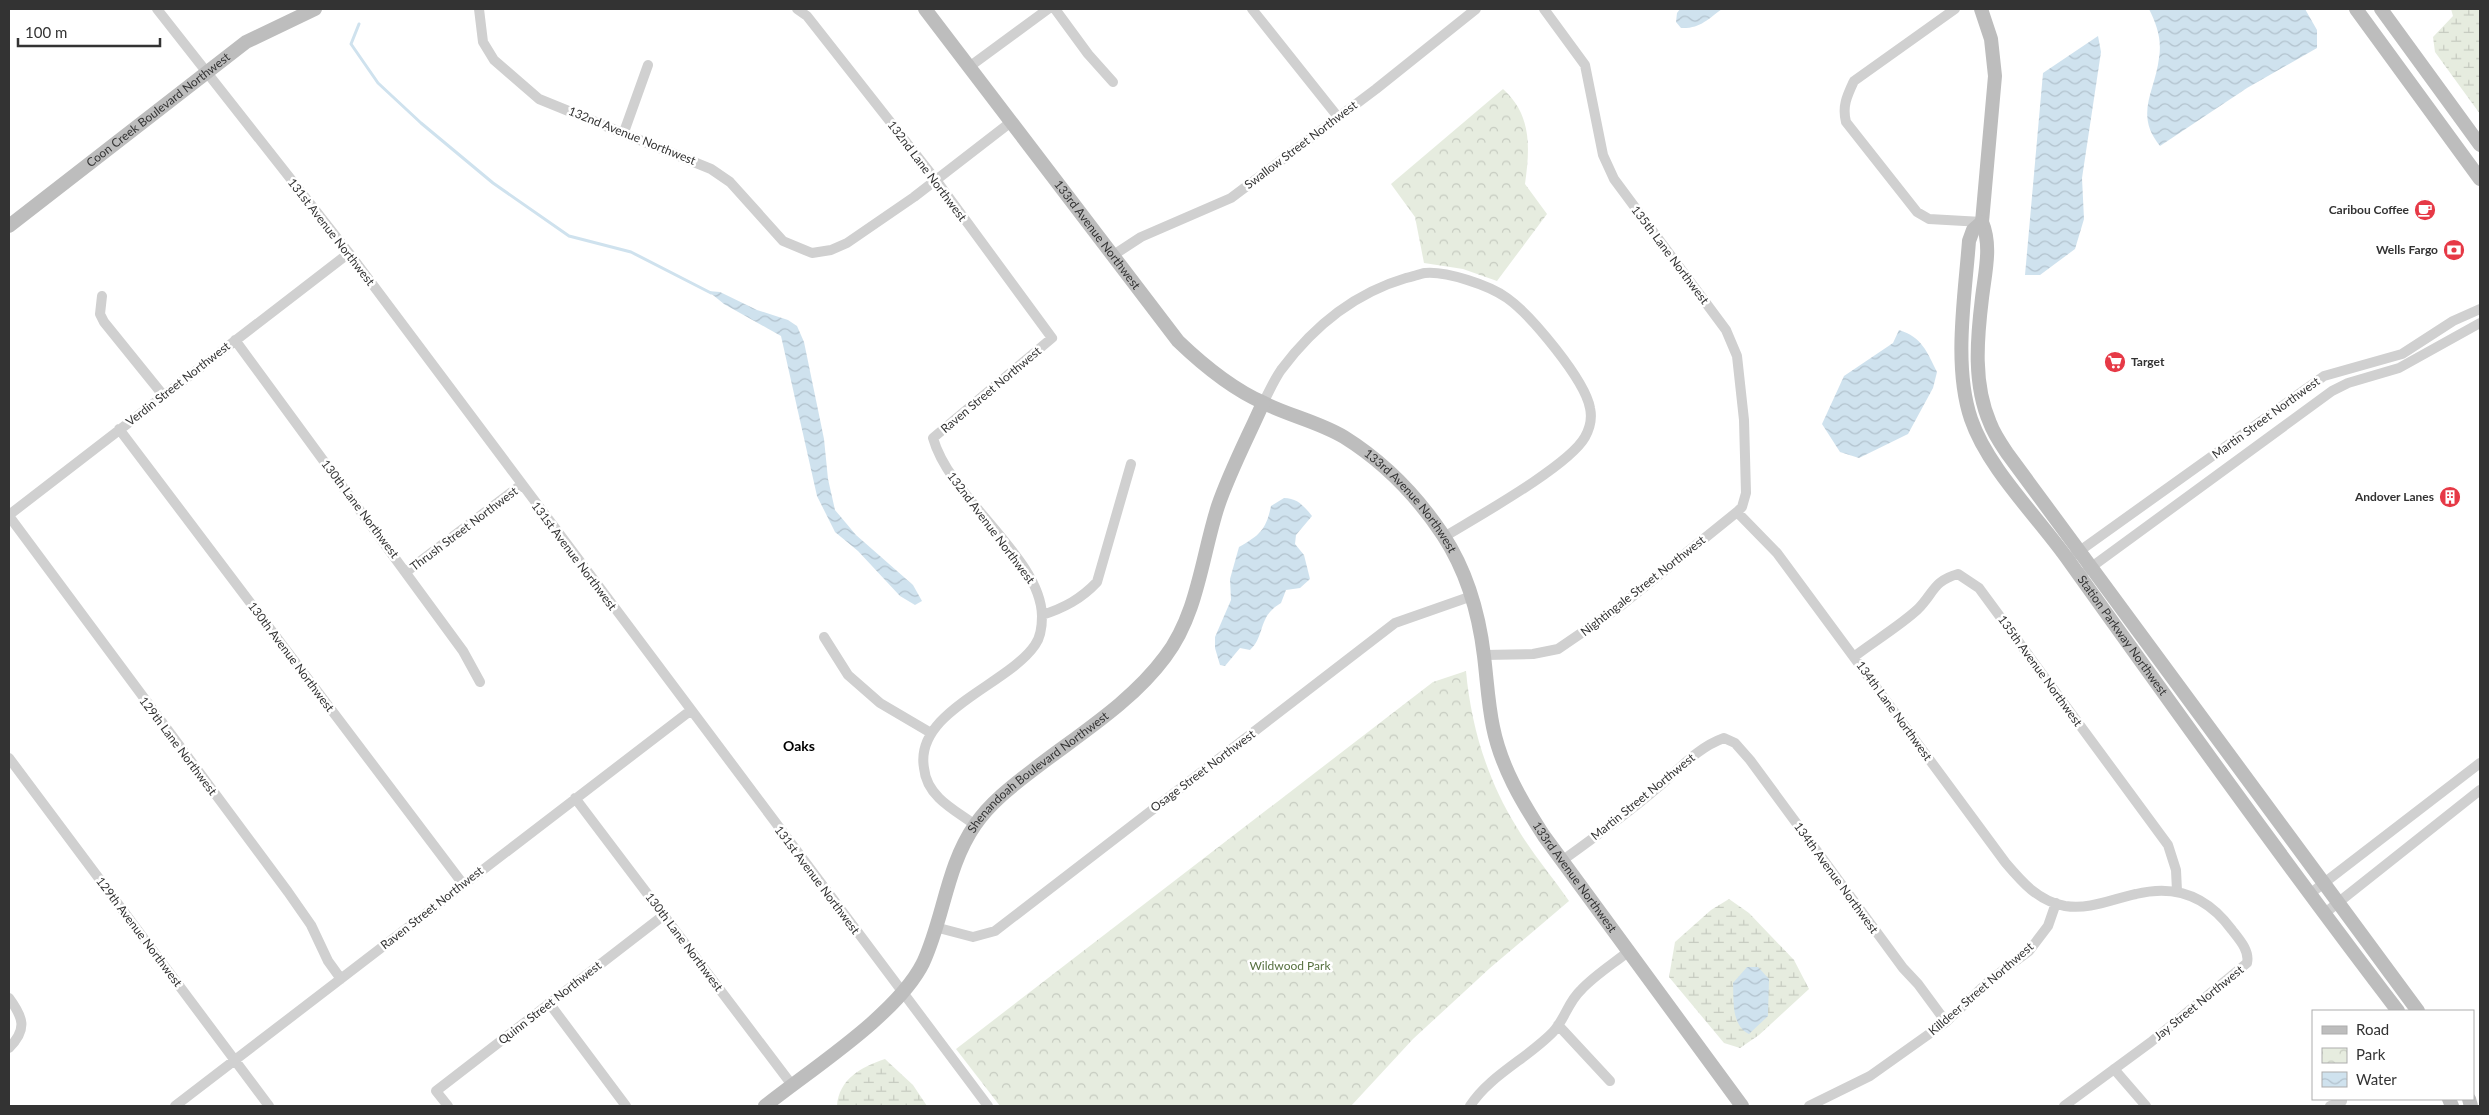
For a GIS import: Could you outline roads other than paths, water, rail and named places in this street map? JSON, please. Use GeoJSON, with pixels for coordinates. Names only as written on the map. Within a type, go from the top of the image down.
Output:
{"type":"FeatureCollection","features":[{"type":"Feature","properties":{"kind":"street","name":"131st Avenue Northwest"},"geometry":{"type":"LineString","coordinates":[[157,9],[349,253],[690,711],[988,1106]]}},
{"type":"Feature","properties":{"kind":"street","name":"Coon Creek Boulevard Northwest"},"geometry":{"type":"LineString","coordinates":[[9,226],[246,42],[315,9]]}},
{"type":"Feature","properties":{"kind":"street","name":"132nd Avenue Northwest"},"geometry":{"type":"LineString","coordinates":[[479,9],[482,42],[494,60],[539,99],[711,169],[730,182],[783,241],[812,253],[831,250],[847,243],[936,180]]}},
{"type":"Feature","properties":{"kind":"street","name":"132nd Lane Northwest"},"geometry":{"type":"LineString","coordinates":[[797,9],[807,16],[936,180],[1052,338]]}},
{"type":"Feature","properties":{"kind":"street","name":"133rd Avenue Northwest"},"geometry":{"type":"LineString","coordinates":[[925,9],[1178,341],[1216,374],[1263,403],[1329,429],[1369,455],[1394,475],[1417,500],[1444,537],[1472,596],[1484,655],[1493,727],[1503,762],[1521,799],[1544,836],[1564,860],[1742,1106]]}},
{"type":"Feature","properties":{"kind":"street"},"geometry":{"type":"LineString","coordinates":[[969,67],[1048,9]]}},
{"type":"Feature","properties":{"kind":"street"},"geometry":{"type":"LineString","coordinates":[[1055,9],[1088,54],[1113,82]]}},
{"type":"Feature","properties":{"kind":"street"},"geometry":{"type":"LineString","coordinates":[[1252,9],[1338,117]]}},
{"type":"Feature","properties":{"kind":"street","name":"Swallow Street Northwest"},"geometry":{"type":"LineString","coordinates":[[1112,256],[1141,237],[1231,198],[1476,9]]}},
{"type":"Feature","properties":{"kind":"street","name":"135th Lane Northwest"},"geometry":{"type":"LineString","coordinates":[[1544,9],[1585,65],[1603,155],[1614,180],[1721,322],[1737,356],[1744,420],[1746,493],[1742,508],[1737,512]]}},
{"type":"Feature","properties":{"kind":"street"},"geometry":{"type":"LineString","coordinates":[[1955,9],[1854,81],[1845,99],[1844,111],[1849,127],[1917,212],[1929,219],[1982,222]]}},
{"type":"Feature","properties":{"kind":"street","name":"Station Parkway Northwest"},"geometry":{"type":"LineString","coordinates":[[1981,9],[1991,39],[1995,76],[1982,222],[1987,236],[1979,319],[1978,370],[1980,392],[1990,424],[2074,555],[2080,576],[2397,1010]]}},
{"type":"Feature","properties":{"kind":"street"},"geometry":{"type":"LineString","coordinates":[[2356,9],[2480,179]]}},
{"type":"Feature","properties":{"kind":"street"},"geometry":{"type":"LineString","coordinates":[[2381,9],[2480,145]]}},
{"type":"Feature","properties":{"kind":"street"},"geometry":{"type":"LineString","coordinates":[[624,132],[648,65]]}},
{"type":"Feature","properties":{"kind":"street"},"geometry":{"type":"LineString","coordinates":[[936,180],[1011,122]]}},
{"type":"Feature","properties":{"kind":"street","name":"Station Parkway Northwest"},"geometry":{"type":"LineString","coordinates":[[1982,222],[1973,230],[1969,242],[1963,372],[1966,397],[1976,432],[2010,484],[2074,555],[2091,568],[2338,900],[2417,1010]]}},
{"type":"Feature","properties":{"kind":"street","name":"Verdin Street Northwest"},"geometry":{"type":"LineString","coordinates":[[9,516],[234,340],[349,253]]}},
{"type":"Feature","properties":{"kind":"street"},"geometry":{"type":"LineString","coordinates":[[1263,403],[1280,371],[1330,318],[1374,288],[1425,273],[1454,277],[1488,288],[1507,298],[1538,328],[1584,389],[1591,409],[1591,420],[1585,438],[1566,457],[1518,491],[1444,537]]}},
{"type":"Feature","properties":{"kind":"street"},"geometry":{"type":"LineString","coordinates":[[102,296],[100,314],[104,322],[163,395]]}},
{"type":"Feature","properties":{"kind":"street","name":"Martin Street Northwest"},"geometry":{"type":"LineString","coordinates":[[2074,555],[2324,376],[2402,354],[2452,322],[2480,310]]}},
{"type":"Feature","properties":{"kind":"street","name":"Martin Street Northwest"},"geometry":{"type":"LineString","coordinates":[[2080,576],[2332,391],[2348,383],[2399,368],[2460,332],[2480,324]]}},
{"type":"Feature","properties":{"kind":"street","name":"Raven Street Northwest"},"geometry":{"type":"LineString","coordinates":[[934,442],[933,438],[1052,338]]}},
{"type":"Feature","properties":{"kind":"street","name":"130th Lane Northwest"},"geometry":{"type":"LineString","coordinates":[[234,340],[464,651],[480,682]]}},
{"type":"Feature","properties":{"kind":"street","name":"Shenandoah Boulevard Northwest"},"geometry":{"type":"LineString","coordinates":[[765,1106],[865,1027],[902,993],[923,963],[957,856],[975,825],[1000,797],[1137,688],[1174,645],[1183,628],[1218,504],[1263,403]]}},
{"type":"Feature","properties":{"kind":"street","name":"130th Avenue Northwest"},"geometry":{"type":"LineString","coordinates":[[119,430],[463,884]]}},
{"type":"Feature","properties":{"kind":"street","name":"132nd Avenue Northwest"},"geometry":{"type":"LineString","coordinates":[[934,442],[936,450],[952,477],[1032,580],[1040,595],[1042,615]]}},
{"type":"Feature","properties":{"kind":"street"},"geometry":{"type":"LineString","coordinates":[[975,825],[937,797],[929,785],[924,771],[923,754],[925,742],[937,724],[1021,661],[1036,644],[1041,631],[1042,615],[1065,607],[1084,596],[1097,582],[1131,464]]}},
{"type":"Feature","properties":{"kind":"street"},"geometry":{"type":"LineString","coordinates":[[2010,484],[2022,474]]}},
{"type":"Feature","properties":{"kind":"street","name":"Thrush Street Northwest"},"geometry":{"type":"LineString","coordinates":[[406,572],[521,485]]}},
{"type":"Feature","properties":{"kind":"street","name":"Nightingale Street Northwest"},"geometry":{"type":"LineString","coordinates":[[1484,655],[1533,654],[1558,649],[1618,608],[1737,512]]}},
{"type":"Feature","properties":{"kind":"street","name":"134th Lane Northwest"},"geometry":{"type":"LineString","coordinates":[[1737,512],[1777,553],[1855,656],[2005,862],[2026,887],[2048,901],[2056,903]]}},
{"type":"Feature","properties":{"kind":"street","name":"129th Lane Northwest"},"geometry":{"type":"LineString","coordinates":[[9,516],[288,892],[311,925],[328,961],[341,979]]}},
{"type":"Feature","properties":{"kind":"street","name":"135th Avenue Northwest"},"geometry":{"type":"LineString","coordinates":[[1855,656],[1918,609],[1932,589],[1944,578],[1958,574],[1968,579],[1979,588],[2168,845],[2176,870],[2177,891]]}},
{"type":"Feature","properties":{"kind":"street","name":"Osage Street Northwest"},"geometry":{"type":"LineString","coordinates":[[935,927],[973,937],[995,931],[1395,623],[1472,596]]}},
{"type":"Feature","properties":{"kind":"street"},"geometry":{"type":"LineString","coordinates":[[824,637],[848,675],[880,704],[931,732]]}},
{"type":"Feature","properties":{"kind":"street","name":"Raven Street Northwest"},"geometry":{"type":"LineString","coordinates":[[175,1106],[690,711]]}},
{"type":"Feature","properties":{"kind":"street","name":"Martin Street Northwest"},"geometry":{"type":"LineString","coordinates":[[1564,860],[1658,788],[1687,760],[1713,742],[1724,738]]}},
{"type":"Feature","properties":{"kind":"street","name":"134th Avenue Northwest"},"geometry":{"type":"LineString","coordinates":[[1724,738],[1736,743],[1750,760],[1902,968],[1918,984],[1946,1022]]}},
{"type":"Feature","properties":{"kind":"street","name":"129th Avenue Northwest"},"geometry":{"type":"LineString","coordinates":[[9,758],[269,1106]]}},
{"type":"Feature","properties":{"kind":"street"},"geometry":{"type":"LineString","coordinates":[[2311,893],[2480,763]]}},
{"type":"Feature","properties":{"kind":"street"},"geometry":{"type":"LineString","coordinates":[[2325,913],[2338,900],[2480,790]]}},
{"type":"Feature","properties":{"kind":"street","name":"130th Lane Northwest"},"geometry":{"type":"LineString","coordinates":[[575,798],[792,1085]]}},
{"type":"Feature","properties":{"kind":"street"},"geometry":{"type":"LineString","coordinates":[[2056,903],[2066,906],[2103,904],[2136,894],[2177,891]]}},
{"type":"Feature","properties":{"kind":"street","name":"Jay Street Northwest"},"geometry":{"type":"LineString","coordinates":[[2064,1106],[2114,1070],[2247,964],[2244,946],[2228,925],[2196,898],[2177,891]]}},
{"type":"Feature","properties":{"kind":"street","name":"Killdeer Street Northwest"},"geometry":{"type":"LineString","coordinates":[[1809,1106],[1870,1076],[1946,1022],[1989,982],[2029,951],[2048,926],[2056,903]]}},
{"type":"Feature","properties":{"kind":"street","name":"Quinn Street Northwest"},"geometry":{"type":"LineString","coordinates":[[448,1106],[436,1091],[664,915]]}},
{"type":"Feature","properties":{"kind":"street"},"geometry":{"type":"LineString","coordinates":[[1470,1106],[1476,1096],[1523,1059],[1558,1026],[1569,1004],[1581,990],[1629,951]]}},
{"type":"Feature","properties":{"kind":"street"},"geometry":{"type":"LineString","coordinates":[[9,998],[21,1015],[22,1025],[16,1040],[9,1048]]}},
{"type":"Feature","properties":{"kind":"street"},"geometry":{"type":"LineString","coordinates":[[549,1003],[626,1106]]}},
{"type":"Feature","properties":{"kind":"street"},"geometry":{"type":"LineString","coordinates":[[1558,1026],[1610,1081]]}},
{"type":"Feature","properties":{"kind":"street"},"geometry":{"type":"LineString","coordinates":[[2114,1070],[2146,1106]]}},
{"type":"Feature","properties":{"kind":"street"},"geometry":{"type":"LineString","coordinates":[[2330,1106],[2342,1100]]}},
{"type":"Feature","properties":{"kind":"water"},"geometry":{"type":"Polygon","coordinates":[[[1680,9],[1722,9],[1699,25],[1681,28],[1676,22],[1677,13],[1680,9]]]}},
{"type":"Feature","properties":{"kind":"water"},"geometry":{"type":"Polygon","coordinates":[[[2149,9],[2305,9],[2317,30],[2317,48],[2247,88],[2160,146],[2148,124],[2147,113],[2160,51],[2158,33],[2149,9]]]}},
{"type":"Feature","properties":{"kind":"water"},"geometry":{"type":"Polygon","coordinates":[[[2098,36],[2101,52],[2082,178],[2084,219],[2075,249],[2040,275],[2025,275],[2043,73],[2098,36]]]}},
{"type":"Feature","properties":{"kind":"water"},"geometry":{"type":"Polygon","coordinates":[[[708,291],[720,292],[757,310],[788,320],[797,326],[804,342],[824,439],[828,479],[835,510],[856,535],[913,585],[922,601],[915,605],[900,596],[858,551],[835,532],[817,496],[781,336],[724,304],[708,291]]]}},
{"type":"Feature","properties":{"kind":"water"},"geometry":{"type":"Polygon","coordinates":[[[1899,330],[1913,337],[1927,352],[1937,372],[1933,388],[1908,434],[1859,458],[1840,452],[1822,424],[1844,376],[1893,343],[1899,330]]]}},
{"type":"Feature","properties":{"kind":"water"},"geometry":{"type":"Polygon","coordinates":[[[1284,498],[1293,499],[1300,503],[1312,516],[1296,535],[1295,544],[1304,555],[1310,579],[1300,588],[1286,590],[1281,603],[1268,614],[1255,644],[1250,650],[1240,648],[1225,666],[1220,665],[1215,648],[1215,637],[1231,600],[1230,579],[1239,547],[1261,531],[1267,521],[1271,506],[1284,498]]]}},
{"type":"Feature","properties":{"kind":"water"},"geometry":{"type":"Polygon","coordinates":[[[1747,967],[1758,967],[1769,979],[1768,1016],[1749,1034],[1743,1030],[1736,1019],[1733,997],[1733,983],[1747,967]]]}},
{"type":"Feature","properties":{"kind":"waterway"},"geometry":{"type":"LineString","coordinates":[[359,24],[351,44],[378,83],[421,123],[493,183],[569,236],[631,252],[711,293]]}},
{"type":"Feature","properties":{"kind":"place","name":"Caribou Coffee"},"geometry":{"type":"Point","coordinates":[2425,210]}},
{"type":"Feature","properties":{"kind":"place","name":"Wells Fargo"},"geometry":{"type":"Point","coordinates":[2454,250]}},
{"type":"Feature","properties":{"kind":"place","name":"Target"},"geometry":{"type":"Point","coordinates":[2115,362]}},
{"type":"Feature","properties":{"kind":"place","name":"Andover Lanes"},"geometry":{"type":"Point","coordinates":[2450,497]}},
{"type":"Feature","properties":{"kind":"district","name":"Oaks"},"geometry":{"type":"Point","coordinates":[799,746]}},
{"type":"Feature","properties":{"kind":"park label","name":"Wildwood Park"},"geometry":{"type":"Point","coordinates":[1290,966]}}]}
